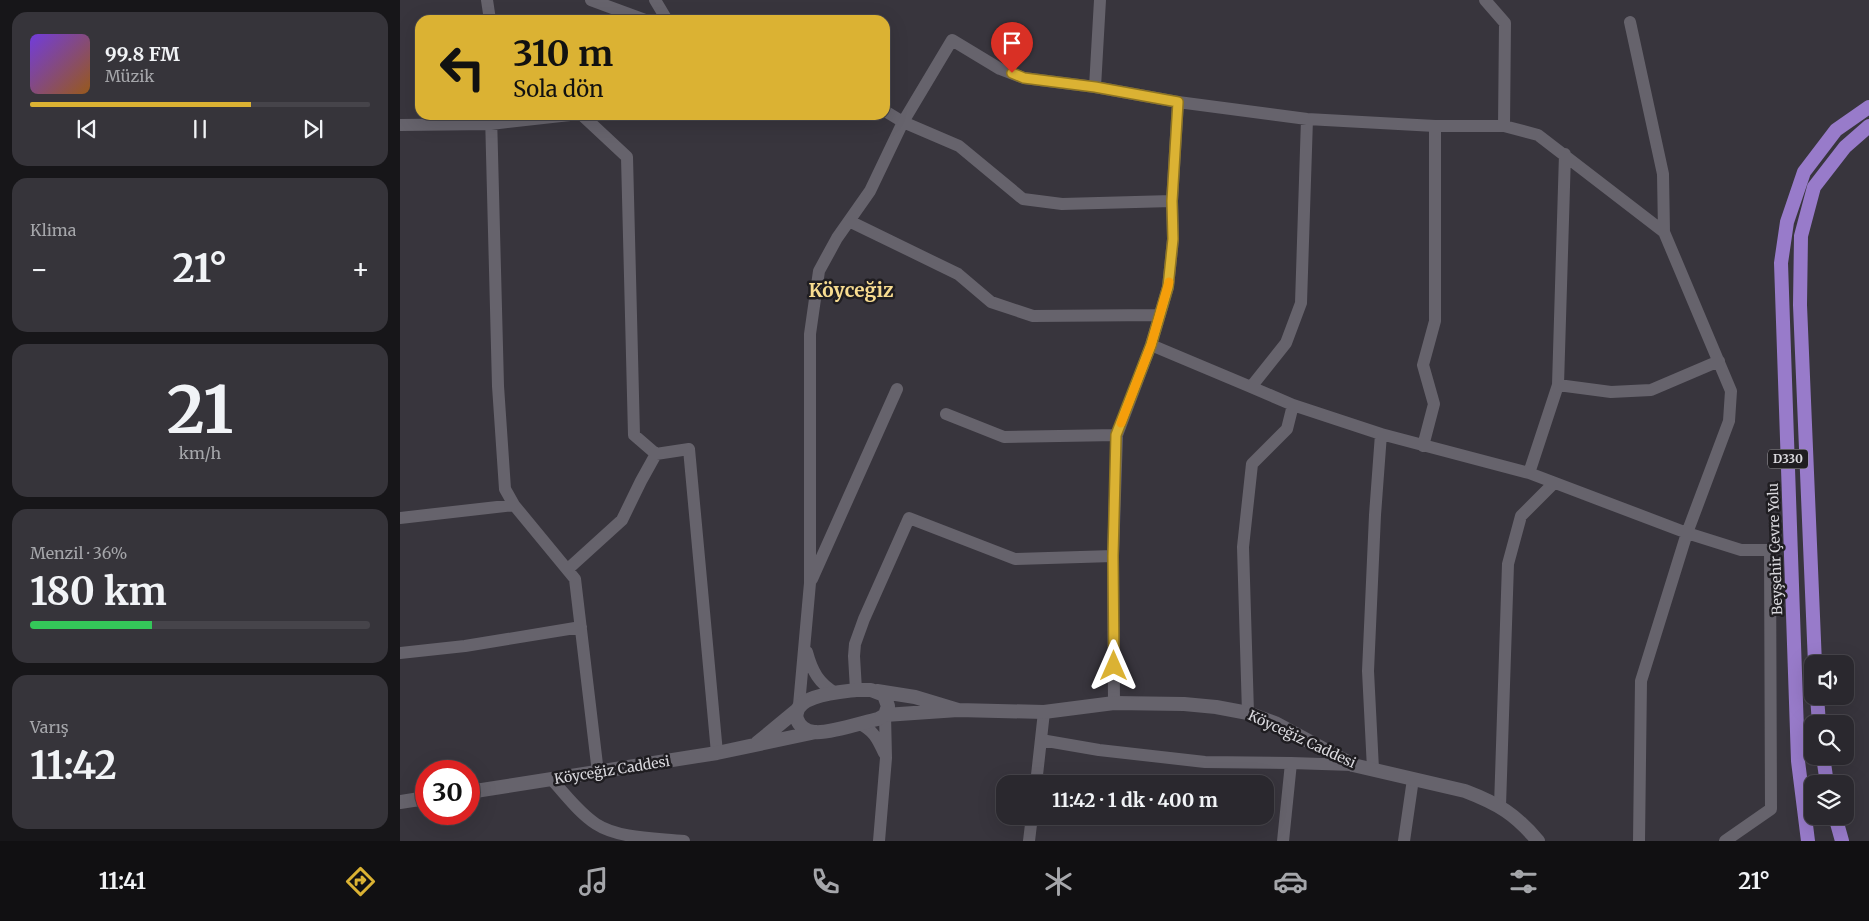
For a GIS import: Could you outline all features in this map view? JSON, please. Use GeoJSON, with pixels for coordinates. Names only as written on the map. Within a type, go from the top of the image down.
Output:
{"type":"FeatureCollection","features":[{"type":"Feature","properties":{"kind":"highway","name":"Beyşehir Çevre Yolu"},"geometry":{"type":"LineString","coordinates":[[1808,841],[1798,761],[1782,263],[1787,222],[1804,172],[1836,130],[1869,107]]}},
{"type":"Feature","properties":{"kind":"highway","name":"D330"},"geometry":{"type":"LineString","coordinates":[[1815,655],[1800,305],[1801,236],[1814,187],[1845,147],[1869,126]]}},
{"type":"Feature","properties":{"kind":"highway"},"geometry":{"type":"LineString","coordinates":[[1838,825],[1842,841]]}},
{"type":"Feature","properties":{"kind":"street"},"geometry":{"type":"LineString","coordinates":[[487,0],[489,15]]}},
{"type":"Feature","properties":{"kind":"street"},"geometry":{"type":"LineString","coordinates":[[591,0],[604,3],[633,15]]}},
{"type":"Feature","properties":{"kind":"street"},"geometry":{"type":"LineString","coordinates":[[655,0],[664,15]]}},
{"type":"Feature","properties":{"kind":"street"},"geometry":{"type":"LineString","coordinates":[[1095,87],[1100,0]]}},
{"type":"Feature","properties":{"kind":"street"},"geometry":{"type":"LineString","coordinates":[[1485,0],[1505,23],[1504,126]]}},
{"type":"Feature","properties":{"kind":"street"},"geometry":{"type":"LineString","coordinates":[[1630,22],[1663,174],[1664,232],[1731,391],[1729,420],[1687,533],[1641,681],[1639,841]]}},
{"type":"Feature","properties":{"kind":"street"},"geometry":{"type":"LineString","coordinates":[[816,732],[809,731],[797,721],[806,645],[810,583],[810,334],[819,271],[837,238],[870,191],[903,122],[952,40],[1000,69],[1024,78],[1095,87],[1178,102],[1307,119],[1434,126],[1504,126],[1538,135],[1664,232]]}},
{"type":"Feature","properties":{"kind":"street"},"geometry":{"type":"LineString","coordinates":[[1114,703],[1113,556],[1116,435],[1151,345],[1168,287],[1173,239],[1172,201],[1178,102]]}},
{"type":"Feature","properties":{"kind":"street"},"geometry":{"type":"LineString","coordinates":[[890,114],[903,122],[959,146],[1023,198],[1062,204],[1172,201]]}},
{"type":"Feature","properties":{"kind":"street"},"geometry":{"type":"LineString","coordinates":[[1251,387],[1286,342],[1301,303],[1307,119]]}},
{"type":"Feature","properties":{"kind":"street"},"geometry":{"type":"LineString","coordinates":[[400,124],[473,120]]}},
{"type":"Feature","properties":{"kind":"street"},"geometry":{"type":"LineString","coordinates":[[491,120],[500,405],[505,489],[514,505],[575,579],[598,773]]}},
{"type":"Feature","properties":{"kind":"street"},"geometry":{"type":"LineString","coordinates":[[587,120],[627,158],[634,435],[656,454],[689,449],[717,753]]}},
{"type":"Feature","properties":{"kind":"street"},"geometry":{"type":"LineString","coordinates":[[1423,446],[1434,404],[1423,365],[1435,321],[1434,126]]}},
{"type":"Feature","properties":{"kind":"street"},"geometry":{"type":"LineString","coordinates":[[1529,473],[1558,385],[1565,154]]}},
{"type":"Feature","properties":{"kind":"street"},"geometry":{"type":"LineString","coordinates":[[849,221],[958,274],[991,302],[1033,316],[1160,315]]}},
{"type":"Feature","properties":{"kind":"street"},"geometry":{"type":"LineString","coordinates":[[1151,345],[1293,405],[1381,434],[1529,473],[1687,533],[1741,550],[1770,550],[1771,809],[1725,841]]}},
{"type":"Feature","properties":{"kind":"street"},"geometry":{"type":"LineString","coordinates":[[1558,385],[1611,392],[1651,390],[1719,361]]}},
{"type":"Feature","properties":{"kind":"street"},"geometry":{"type":"LineString","coordinates":[[810,583],[897,389]]}},
{"type":"Feature","properties":{"kind":"street"},"geometry":{"type":"LineString","coordinates":[[1248,713],[1243,546],[1252,464],[1287,429],[1293,405]]}},
{"type":"Feature","properties":{"kind":"street"},"geometry":{"type":"LineString","coordinates":[[946,414],[1004,438],[1116,435]]}},
{"type":"Feature","properties":{"kind":"street"},"geometry":{"type":"LineString","coordinates":[[1373,769],[1368,671],[1375,514],[1381,434]]}},
{"type":"Feature","properties":{"kind":"street"},"geometry":{"type":"LineString","coordinates":[[568,569],[622,520],[656,454]]}},
{"type":"Feature","properties":{"kind":"street"},"geometry":{"type":"LineString","coordinates":[[1500,806],[1508,564],[1521,516],[1554,483]]}},
{"type":"Feature","properties":{"kind":"street"},"geometry":{"type":"LineString","coordinates":[[400,518],[514,505]]}},
{"type":"Feature","properties":{"kind":"street"},"geometry":{"type":"LineString","coordinates":[[856,690],[855,644],[864,619],[909,518],[1015,559],[1113,556]]}},
{"type":"Feature","properties":{"kind":"street"},"geometry":{"type":"LineString","coordinates":[[400,653],[465,646],[581,627]]}},
{"type":"Feature","properties":{"kind":"street"},"geometry":{"type":"LineString","coordinates":[[806,645],[809,660],[817,677],[827,688],[836,693]]}},
{"type":"Feature","properties":{"kind":"street","name":"Köyceğiz Caddesi"},"geometry":{"type":"LineString","coordinates":[[754,745],[798,708],[815,697],[836,693],[856,690],[876,691],[915,697],[958,710]]}},
{"type":"Feature","properties":{"kind":"street"},"geometry":{"type":"LineString","coordinates":[[876,691],[886,698],[888,706],[885,715],[886,758],[879,841]]}},
{"type":"Feature","properties":{"kind":"street","name":"Köyceğiz Caddesi"},"geometry":{"type":"LineString","coordinates":[[480,790],[717,753],[859,724],[885,715],[958,710],[1044,712],[1114,703],[1184,704],[1248,713],[1300,735],[1353,765],[1466,791],[1500,806],[1516,816],[1533,838]]}},
{"type":"Feature","properties":{"kind":"street"},"geometry":{"type":"LineString","coordinates":[[1037,775],[1044,712]]}},
{"type":"Feature","properties":{"kind":"street"},"geometry":{"type":"LineString","coordinates":[[859,724],[867,726],[876,737],[886,758]]}},
{"type":"Feature","properties":{"kind":"street"},"geometry":{"type":"LineString","coordinates":[[1041,740],[1099,750],[1205,762],[1353,765]]}},
{"type":"Feature","properties":{"kind":"street"},"geometry":{"type":"LineString","coordinates":[[1282,841],[1291,763]]}},
{"type":"Feature","properties":{"kind":"street"},"geometry":{"type":"LineString","coordinates":[[1404,841],[1413,779]]}},
{"type":"Feature","properties":{"kind":"street"},"geometry":{"type":"LineString","coordinates":[[552,780],[596,824],[615,833],[684,841]]}},
{"type":"Feature","properties":{"kind":"street"},"geometry":{"type":"LineString","coordinates":[[400,802],[415,800]]}},
{"type":"Feature","properties":{"kind":"street"},"geometry":{"type":"LineString","coordinates":[[1029,841],[1031,825]]}},
{"type":"Feature","properties":{"kind":"slow traffic"},"geometry":{"type":"LineString","coordinates":[[1121,423],[1151,345],[1169,282]]}},
{"type":"Feature","properties":{"kind":"district","name":"Köyceğiz"},"geometry":{"type":"Point","coordinates":[851,290]}},
{"type":"Feature","properties":{"kind":"route"},"geometry":{"type":"LineString","coordinates":[[1012,73],[1024,78],[1095,87],[1178,102],[1172,201],[1173,239],[1168,287],[1151,345],[1116,435],[1113,556],[1114,666]]}}]}
